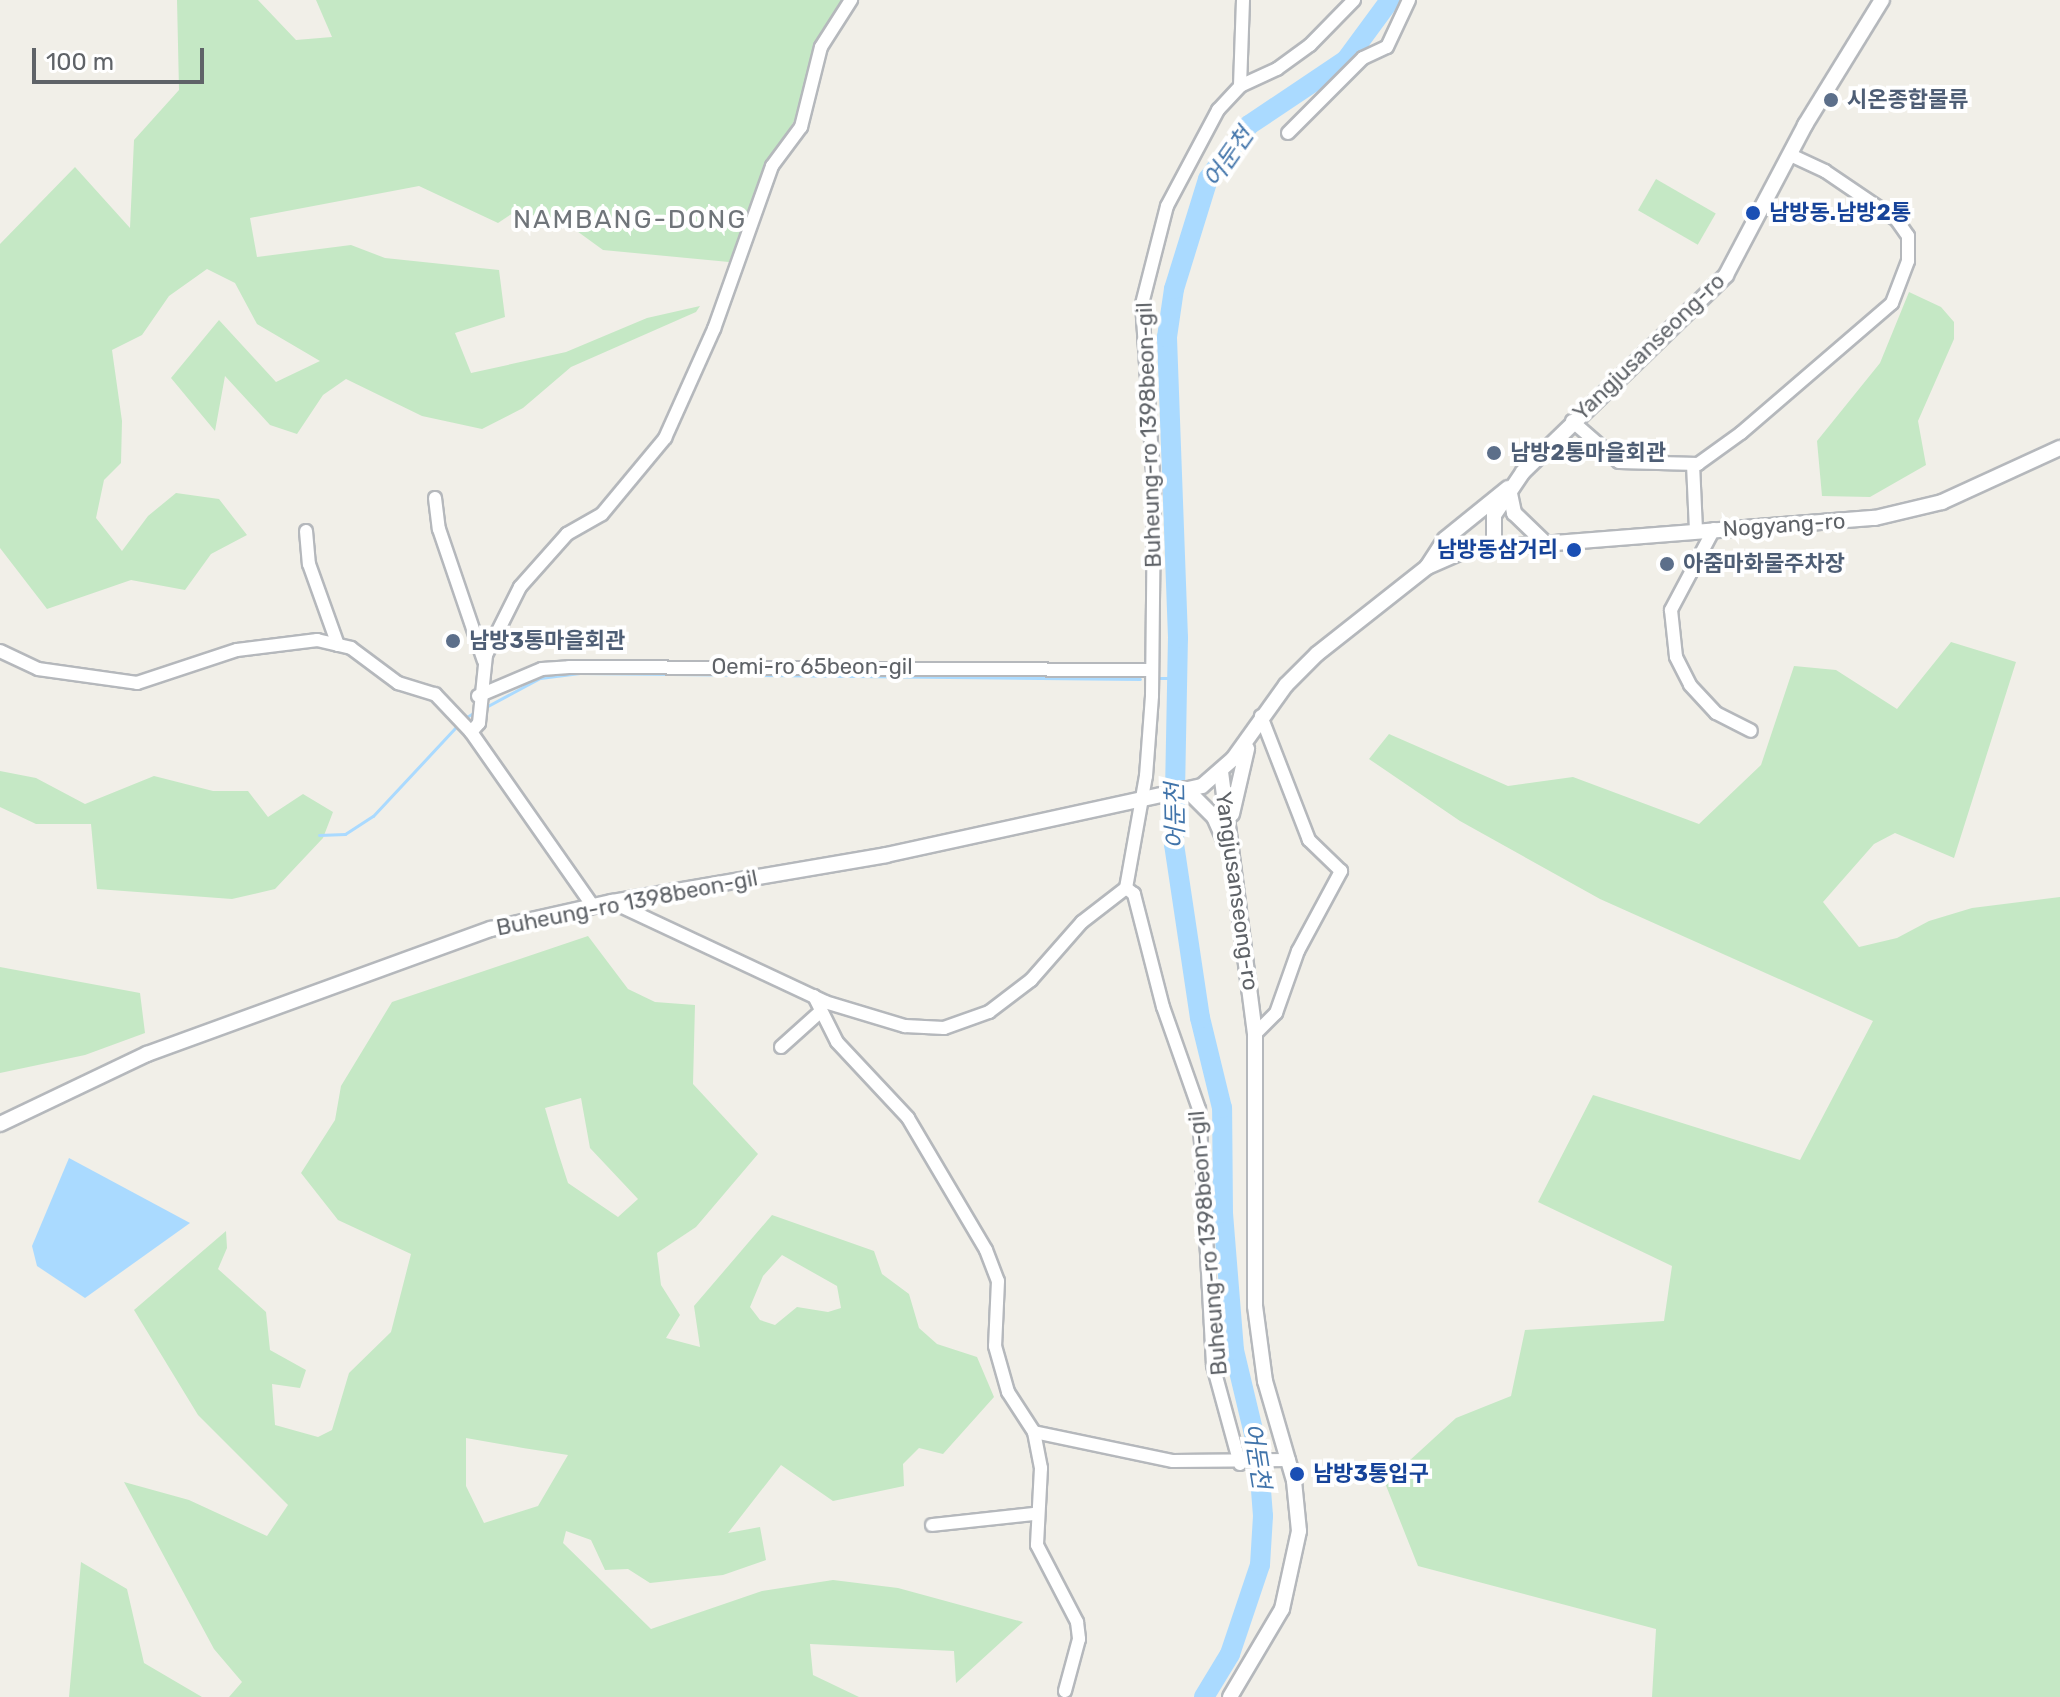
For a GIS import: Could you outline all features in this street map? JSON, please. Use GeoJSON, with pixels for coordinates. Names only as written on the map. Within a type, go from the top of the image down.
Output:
{"type":"FeatureCollection","features":[{"type":"Feature","properties":{"kind":"street"},"geometry":{"type":"LineString","coordinates":[[464,725],[478,706],[484,661],[528,577],[567,534],[602,514],[665,438],[714,329],[772,166],[801,127],[821,47],[851,0]]}},
{"type":"Feature","properties":{"kind":"street"},"geometry":{"type":"LineString","coordinates":[[1243,0],[1240,86],[1277,69],[1310,45],[1354,0]]}},
{"type":"Feature","properties":{"kind":"street"},"geometry":{"type":"LineString","coordinates":[[1288,133],[1363,58],[1387,47],[1409,0]]}},
{"type":"Feature","properties":{"kind":"street","name":"Yangjusanseong-ro"},"geometry":{"type":"LineString","coordinates":[[1230,1697],[1275,1623],[1294,1568],[1299,1531],[1265,1381],[1255,1306],[1255,1034],[1221,772],[1258,721],[1317,654],[1427,567],[1466,550],[1494,545],[1494,515],[1509,488],[1572,421],[1726,275],[1790,155],[1882,0]]}},
{"type":"Feature","properties":{"kind":"street","name":"Buheung-ro 1398beon-gil"},"geometry":{"type":"LineString","coordinates":[[1240,86],[1218,110],[1167,206],[1142,304],[1154,488],[1151,670],[1146,776],[1126,888],[1134,894],[1163,1007],[1199,1109],[1213,1365],[1240,1464]]}},
{"type":"Feature","properties":{"kind":"street"},"geometry":{"type":"LineString","coordinates":[[1572,421],[1619,462],[1693,464],[1741,433],[1892,303],[1903,285],[1908,236],[1897,220],[1825,171],[1790,155]]}},
{"type":"Feature","properties":{"kind":"street","name":"Nogyang-ro"},"geometry":{"type":"LineString","coordinates":[[1494,545],[1841,521],[1913,510],[1977,489],[2060,448]]}},
{"type":"Feature","properties":{"kind":"street"},"geometry":{"type":"LineString","coordinates":[[1693,464],[1696,531]]}},
{"type":"Feature","properties":{"kind":"street"},"geometry":{"type":"LineString","coordinates":[[1427,567],[1445,539],[1509,488],[1514,513],[1543,541]]}},
{"type":"Feature","properties":{"kind":"street"},"geometry":{"type":"LineString","coordinates":[[435,498],[439,529],[484,661]]}},
{"type":"Feature","properties":{"kind":"street"},"geometry":{"type":"LineString","coordinates":[[1714,529],[1671,610],[1676,657],[1690,685],[1716,713],[1751,731]]}},
{"type":"Feature","properties":{"kind":"street"},"geometry":{"type":"LineString","coordinates":[[306,531],[309,564],[338,645]]}},
{"type":"Feature","properties":{"kind":"street"},"geometry":{"type":"LineString","coordinates":[[0,651],[38,669],[137,683],[237,650],[317,640],[351,648],[398,683],[435,694],[464,725],[593,906]]}},
{"type":"Feature","properties":{"kind":"street","name":"Oemi-ro 65beon-gil"},"geometry":{"type":"LineString","coordinates":[[478,706],[542,669],[569,667],[1151,670]]}},
{"type":"Feature","properties":{"kind":"street"},"geometry":{"type":"LineString","coordinates":[[1232,858],[1235,784],[1258,721]]}},
{"type":"Feature","properties":{"kind":"street"},"geometry":{"type":"LineString","coordinates":[[1255,1034],[1276,1013],[1298,951],[1341,871],[1309,840],[1258,721]]}},
{"type":"Feature","properties":{"kind":"street","name":"Buheung-ro 1398beon-gil"},"geometry":{"type":"LineString","coordinates":[[0,1124],[147,1054],[428,949],[593,906],[886,855],[1143,796],[1186,789],[1212,781],[1221,772]]}},
{"type":"Feature","properties":{"kind":"street"},"geometry":{"type":"LineString","coordinates":[[1186,789],[1214,817],[1232,858]]}},
{"type":"Feature","properties":{"kind":"street"},"geometry":{"type":"LineString","coordinates":[[612,902],[820,1004],[905,1026],[944,1028],[989,1012],[1031,980],[1082,922],[1126,888]]}},
{"type":"Feature","properties":{"kind":"street"},"geometry":{"type":"LineString","coordinates":[[781,1047],[820,1004]]}},
{"type":"Feature","properties":{"kind":"street"},"geometry":{"type":"LineString","coordinates":[[820,1004],[837,1042],[908,1118],[986,1250],[998,1281],[995,1346],[1008,1392],[1034,1432],[1041,1468],[1034,1514],[1040,1558],[1077,1622],[1079,1639],[1065,1691]]}},
{"type":"Feature","properties":{"kind":"street"},"geometry":{"type":"LineString","coordinates":[[1034,1432],[1128,1455],[1240,1464],[1282,1461]]}},
{"type":"Feature","properties":{"kind":"street"},"geometry":{"type":"LineString","coordinates":[[932,1525],[1034,1514]]}},
{"type":"Feature","properties":{"kind":"green space"},"geometry":{"type":"Polygon","coordinates":[[[177,0],[258,0],[296,40],[332,37],[316,0],[843,0],[817,46],[797,116],[766,168],[729,262],[603,250],[559,218],[513,213],[498,223],[419,186],[250,218],[257,257],[351,245],[385,258],[499,270],[505,317],[455,333],[471,373],[566,352],[647,318],[700,306],[696,312],[571,367],[523,408],[482,429],[422,416],[346,379],[323,395],[297,434],[270,425],[225,376],[215,431],[171,378],[219,320],[276,382],[320,361],[257,324],[235,283],[207,269],[169,296],[142,335],[112,350],[122,421],[121,463],[104,480],[96,518],[122,551],[148,516],[176,493],[219,499],[247,535],[211,554],[185,590],[131,580],[47,609],[0,548],[0,244],[75,167],[130,228],[134,140],[179,90],[177,0]]]}},
{"type":"Feature","properties":{"kind":"green space"},"geometry":{"type":"Polygon","coordinates":[[[1656,179],[1716,214],[1698,245],[1638,210],[1656,179]]]}},
{"type":"Feature","properties":{"kind":"green space"},"geometry":{"type":"Polygon","coordinates":[[[1909,292],[1941,307],[1954,322],[1954,339],[1918,421],[1926,465],[1870,497],[1822,496],[1817,441],[1880,363],[1909,292]]]}},
{"type":"Feature","properties":{"kind":"green space"},"geometry":{"type":"Polygon","coordinates":[[[1951,642],[2016,662],[1954,858],[1895,833],[1874,844],[1823,902],[1859,947],[1897,938],[1929,921],[1972,908],[2060,897],[2060,1697],[1652,1697],[1656,1629],[1418,1566],[1385,1483],[1456,1418],[1511,1396],[1525,1330],[1664,1321],[1672,1266],[1538,1202],[1593,1095],[1800,1160],[1873,1021],[1600,899],[1460,821],[1369,759],[1389,734],[1508,786],[1573,777],[1699,824],[1761,765],[1794,666],[1836,670],[1897,709],[1951,642]]]}},
{"type":"Feature","properties":{"kind":"green space"},"geometry":{"type":"Polygon","coordinates":[[[0,771],[36,778],[85,804],[154,776],[213,791],[248,791],[268,817],[303,794],[333,812],[323,838],[275,889],[232,899],[97,889],[91,824],[36,824],[0,807],[0,771]]]}},
{"type":"Feature","properties":{"kind":"green space"},"geometry":{"type":"Polygon","coordinates":[[[588,936],[628,989],[655,1002],[695,1005],[693,1084],[758,1154],[696,1227],[657,1253],[661,1285],[680,1315],[666,1338],[700,1347],[694,1306],[772,1215],[874,1251],[882,1274],[909,1294],[919,1328],[937,1344],[977,1357],[994,1397],[943,1454],[919,1448],[903,1464],[904,1486],[833,1501],[781,1465],[728,1533],[760,1527],[766,1560],[723,1575],[650,1583],[628,1569],[605,1570],[591,1540],[566,1531],[563,1543],[651,1629],[762,1591],[833,1580],[898,1588],[1023,1622],[956,1683],[954,1651],[810,1644],[813,1675],[859,1697],[229,1697],[242,1682],[214,1649],[124,1482],[189,1500],[267,1536],[288,1505],[198,1415],[134,1310],[226,1231],[227,1248],[218,1269],[266,1312],[270,1350],[306,1370],[300,1388],[272,1384],[275,1425],[318,1437],[332,1430],[349,1373],[391,1332],[411,1254],[338,1220],[301,1173],[335,1120],[341,1086],[392,1002],[588,936]],[[581,1098],[545,1108],[557,1149],[568,1183],[618,1217],[638,1199],[590,1148],[581,1098]],[[782,1255],[763,1276],[750,1307],[760,1320],[775,1325],[797,1307],[828,1312],[841,1308],[837,1286],[782,1255]],[[466,1438],[466,1486],[484,1523],[538,1506],[568,1455],[466,1438]]]}},
{"type":"Feature","properties":{"kind":"green space"},"geometry":{"type":"Polygon","coordinates":[[[0,967],[140,993],[145,1033],[85,1055],[0,1073],[0,967]]]}},
{"type":"Feature","properties":{"kind":"green space"},"geometry":{"type":"Polygon","coordinates":[[[81,1562],[127,1589],[144,1663],[202,1697],[69,1697],[81,1562]]]}},
{"type":"Feature","properties":{"kind":"water"},"geometry":{"type":"Polygon","coordinates":[[[69,1158],[190,1223],[85,1298],[37,1266],[32,1246],[69,1158]]]}},
{"type":"Feature","properties":{"kind":"waterway","name":"어둔천"},"geometry":{"type":"LineString","coordinates":[[1204,1697],[1230,1654],[1260,1565],[1263,1516],[1258,1451],[1234,1350],[1223,1213],[1222,1108],[1200,1018],[1174,844],[1178,638],[1167,337],[1174,289],[1208,179],[1249,125],[1346,60],[1390,0]]}},
{"type":"Feature","properties":{"kind":"waterway"},"geometry":{"type":"LineString","coordinates":[[484,708],[540,678],[580,673],[1140,679]]}},
{"type":"Feature","properties":{"kind":"waterway"},"geometry":{"type":"LineString","coordinates":[[1158,678],[1176,678]]}},
{"type":"Feature","properties":{"kind":"waterway"},"geometry":{"type":"LineString","coordinates":[[463,719],[477,711]]}},
{"type":"Feature","properties":{"kind":"waterway"},"geometry":{"type":"LineString","coordinates":[[319,835],[345,834],[373,816],[458,725]]}},
{"type":"Feature","properties":{"kind":"place","name":"시온종합물류"},"geometry":{"type":"Point","coordinates":[1831,100]}},
{"type":"Feature","properties":{"kind":"place","name":"남방동.남방2통"},"geometry":{"type":"Point","coordinates":[1753,213]}},
{"type":"Feature","properties":{"kind":"place","name":"남방2통마을회관"},"geometry":{"type":"Point","coordinates":[1494,453]}},
{"type":"Feature","properties":{"kind":"place","name":"남방동삼거리"},"geometry":{"type":"Point","coordinates":[1574,550]}},
{"type":"Feature","properties":{"kind":"place","name":"아줌마화물주차장"},"geometry":{"type":"Point","coordinates":[1667,564]}},
{"type":"Feature","properties":{"kind":"place","name":"남방3통마을회관"},"geometry":{"type":"Point","coordinates":[453,641]}},
{"type":"Feature","properties":{"kind":"place","name":"남방3통입구"},"geometry":{"type":"Point","coordinates":[1297,1474]}},
{"type":"Feature","properties":{"kind":"district","name":"NAMBANG-DONG"},"geometry":{"type":"Point","coordinates":[630,220]}}]}
